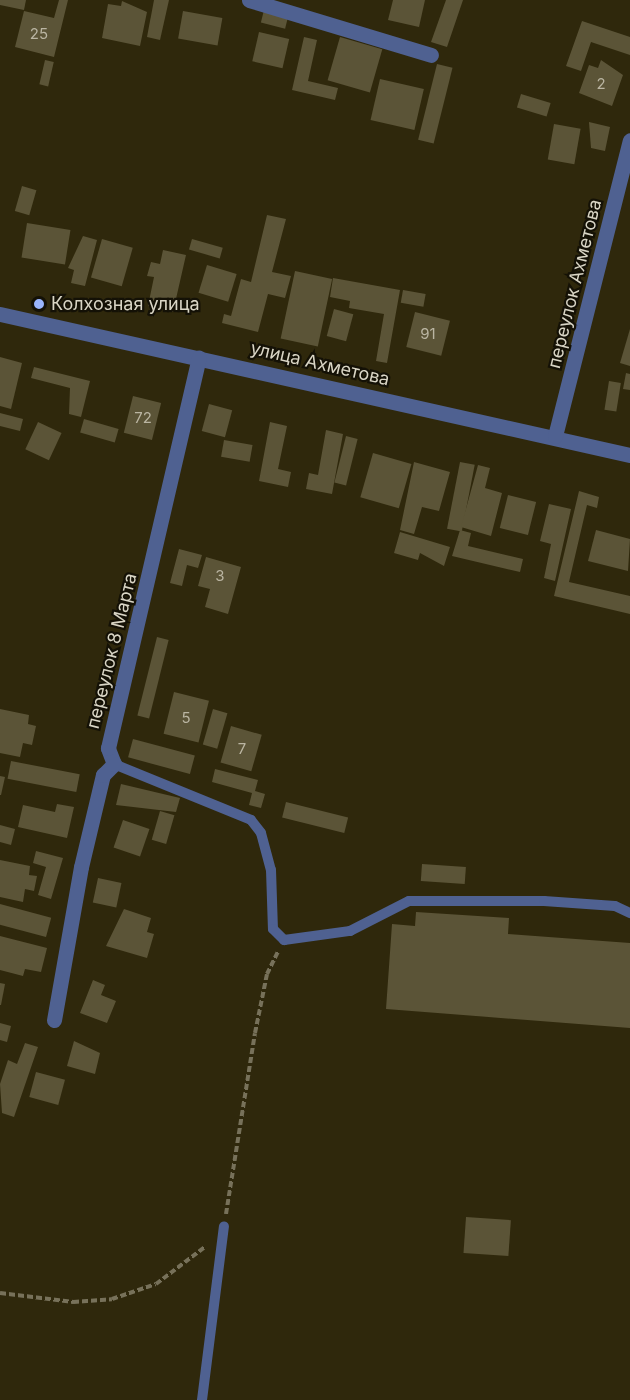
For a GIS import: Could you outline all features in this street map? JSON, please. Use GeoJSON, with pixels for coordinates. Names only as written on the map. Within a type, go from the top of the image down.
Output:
{"type":"FeatureCollection","features":[{"type":"Feature","properties":{"kind":"street"},"geometry":{"type":"LineString","coordinates":[[249,0],[431,55]]}},
{"type":"Feature","properties":{"kind":"street","name":"переулок Ахметова"},"geometry":{"type":"LineString","coordinates":[[555,436],[630,140]]}},
{"type":"Feature","properties":{"kind":"street","name":"улица Ахметова"},"geometry":{"type":"LineString","coordinates":[[0,314],[630,454]]}},
{"type":"Feature","properties":{"kind":"street","name":"переулок 8 Марта"},"geometry":{"type":"LineString","coordinates":[[114,764],[108,748],[199,357]]}},
{"type":"Feature","properties":{"kind":"street"},"geometry":{"type":"LineString","coordinates":[[54,1020],[81,867],[103,775],[114,764]]}},
{"type":"Feature","properties":{"kind":"lane"},"geometry":{"type":"LineString","coordinates":[[114,764],[251,820],[261,833],[271,870],[273,928],[284,940],[350,931],[409,901],[544,901],[615,906],[630,913]]}},
{"type":"Feature","properties":{"kind":"lane"},"geometry":{"type":"LineString","coordinates":[[202,1400],[224,1226]]}},
{"type":"Feature","properties":{"kind":"path"},"geometry":{"type":"LineString","coordinates":[[0,1293],[73,1302],[128,1295],[180,1270],[224,1226],[255,1033],[267,974],[284,940]]}},
{"type":"Feature","properties":{"kind":"building"},"geometry":{"type":"Polygon","coordinates":[[[0,0],[26,0],[24,10],[0,5],[0,0]]]}},
{"type":"Feature","properties":{"kind":"building"},"geometry":{"type":"Polygon","coordinates":[[[59,0],[68,0],[54,57],[15,47],[24,11],[54,18],[59,0]]]}},
{"type":"Feature","properties":{"kind":"building"},"geometry":{"type":"Polygon","coordinates":[[[154,0],[169,0],[160,40],[147,37],[154,0]]]}},
{"type":"Feature","properties":{"kind":"building"},"geometry":{"type":"Polygon","coordinates":[[[393,0],[425,0],[419,27],[388,20],[393,0]]]}},
{"type":"Feature","properties":{"kind":"building"},"geometry":{"type":"Polygon","coordinates":[[[446,0],[463,0],[447,47],[431,42],[446,0]]]}},
{"type":"Feature","properties":{"kind":"building"},"geometry":{"type":"Polygon","coordinates":[[[122,1],[147,12],[140,46],[102,38],[108,4],[121,6],[122,1]]]}},
{"type":"Feature","properties":{"kind":"building"},"geometry":{"type":"Polygon","coordinates":[[[264,10],[288,16],[285,29],[261,23],[264,10]]]}},
{"type":"Feature","properties":{"kind":"building"},"geometry":{"type":"Polygon","coordinates":[[[183,11],[222,18],[218,46],[178,39],[183,11]]]}},
{"type":"Feature","properties":{"kind":"building"},"geometry":{"type":"Polygon","coordinates":[[[582,21],[630,37],[630,55],[591,42],[581,71],[566,66],[582,21]]]}},
{"type":"Feature","properties":{"kind":"building"},"geometry":{"type":"Polygon","coordinates":[[[259,32],[289,39],[282,68],[252,61],[259,32]]]}},
{"type":"Feature","properties":{"kind":"building"},"geometry":{"type":"Polygon","coordinates":[[[304,37],[317,40],[308,81],[338,88],[335,100],[292,90],[304,37]]]}},
{"type":"Feature","properties":{"kind":"building"},"geometry":{"type":"Polygon","coordinates":[[[340,37],[382,49],[370,92],[328,80],[340,37]]]}},
{"type":"Feature","properties":{"kind":"building"},"geometry":{"type":"Polygon","coordinates":[[[45,60],[54,62],[48,86],[39,84],[45,60]]]}},
{"type":"Feature","properties":{"kind":"building"},"geometry":{"type":"Polygon","coordinates":[[[601,60],[623,75],[612,106],[579,93],[589,65],[598,68],[601,60]]]}},
{"type":"Feature","properties":{"kind":"building"},"geometry":{"type":"Polygon","coordinates":[[[437,64],[453,68],[434,144],[418,140],[437,64]]]}},
{"type":"Feature","properties":{"kind":"building"},"geometry":{"type":"Polygon","coordinates":[[[380,79],[424,89],[414,130],[371,120],[380,79]]]}},
{"type":"Feature","properties":{"kind":"building"},"geometry":{"type":"Polygon","coordinates":[[[521,94],[551,103],[547,116],[517,107],[521,94]]]}},
{"type":"Feature","properties":{"kind":"building"},"geometry":{"type":"Polygon","coordinates":[[[589,122],[610,127],[605,151],[591,148],[589,122]]]}},
{"type":"Feature","properties":{"kind":"building"},"geometry":{"type":"Polygon","coordinates":[[[554,124],[581,129],[574,164],[548,159],[554,124]]]}},
{"type":"Feature","properties":{"kind":"building"},"geometry":{"type":"Polygon","coordinates":[[[22,186],[36,190],[29,215],[15,211],[22,186]]]}},
{"type":"Feature","properties":{"kind":"building"},"geometry":{"type":"Polygon","coordinates":[[[267,215],[286,219],[272,272],[291,276],[285,298],[268,294],[258,332],[222,323],[224,314],[231,316],[241,279],[251,282],[267,215]]]}},
{"type":"Feature","properties":{"kind":"building"},"geometry":{"type":"Polygon","coordinates":[[[27,223],[70,230],[65,264],[22,258],[27,223]]]}},
{"type":"Feature","properties":{"kind":"building"},"geometry":{"type":"Polygon","coordinates":[[[83,236],[97,240],[85,286],[71,283],[74,270],[68,268],[83,236]]]}},
{"type":"Feature","properties":{"kind":"building"},"geometry":{"type":"Polygon","coordinates":[[[102,239],[133,248],[122,286],[91,277],[102,239]]]}},
{"type":"Feature","properties":{"kind":"building"},"geometry":{"type":"Polygon","coordinates":[[[192,239],[223,248],[220,258],[189,250],[192,239]]]}},
{"type":"Feature","properties":{"kind":"building"},"geometry":{"type":"Polygon","coordinates":[[[163,250],[186,255],[173,312],[148,306],[154,277],[147,276],[151,262],[160,264],[163,250]]]}},
{"type":"Feature","properties":{"kind":"building"},"geometry":{"type":"Polygon","coordinates":[[[207,265],[237,274],[228,302],[199,293],[207,265]]]}},
{"type":"Feature","properties":{"kind":"building"},"geometry":{"type":"Polygon","coordinates":[[[295,271],[332,279],[318,346],[281,338],[295,271]]]}},
{"type":"Feature","properties":{"kind":"building"},"geometry":{"type":"Polygon","coordinates":[[[333,278],[400,290],[387,363],[376,361],[384,314],[349,308],[350,301],[330,297],[333,278]]]}},
{"type":"Feature","properties":{"kind":"building"},"geometry":{"type":"Polygon","coordinates":[[[403,290],[426,294],[423,307],[401,303],[403,290]]]}},
{"type":"Feature","properties":{"kind":"building"},"geometry":{"type":"Polygon","coordinates":[[[334,309],[353,314],[346,341],[327,336],[334,309]]]}},
{"type":"Feature","properties":{"kind":"building"},"geometry":{"type":"Polygon","coordinates":[[[415,312],[450,321],[441,356],[406,347],[415,312]]]}},
{"type":"Feature","properties":{"kind":"building"},"geometry":{"type":"Polygon","coordinates":[[[630,329],[630,366],[620,363],[630,329]]]}},
{"type":"Feature","properties":{"kind":"building"},"geometry":{"type":"Polygon","coordinates":[[[0,357],[22,363],[11,409],[0,406],[0,357]]]}},
{"type":"Feature","properties":{"kind":"building"},"geometry":{"type":"Polygon","coordinates":[[[34,367],[90,381],[81,417],[69,414],[70,388],[31,378],[34,367]]]}},
{"type":"Feature","properties":{"kind":"building"},"geometry":{"type":"Polygon","coordinates":[[[626,373],[630,374],[630,390],[623,389],[626,373]]]}},
{"type":"Feature","properties":{"kind":"building"},"geometry":{"type":"Polygon","coordinates":[[[609,381],[621,383],[616,412],[604,410],[609,381]]]}},
{"type":"Feature","properties":{"kind":"building"},"geometry":{"type":"Polygon","coordinates":[[[133,396],[161,403],[152,440],[124,433],[133,396]]]}},
{"type":"Feature","properties":{"kind":"building"},"geometry":{"type":"Polygon","coordinates":[[[209,404],[232,410],[225,437],[202,431],[209,404]]]}},
{"type":"Feature","properties":{"kind":"building"},"geometry":{"type":"Polygon","coordinates":[[[0,413],[23,419],[20,431],[0,426],[0,413]]]}},
{"type":"Feature","properties":{"kind":"building"},"geometry":{"type":"Polygon","coordinates":[[[84,419],[119,429],[115,442],[80,432],[84,419]]]}},
{"type":"Feature","properties":{"kind":"building"},"geometry":{"type":"Polygon","coordinates":[[[38,422],[62,433],[49,460],[25,449],[38,422]]]}},
{"type":"Feature","properties":{"kind":"building"},"geometry":{"type":"Polygon","coordinates":[[[270,422],[287,426],[278,469],[291,472],[288,487],[259,481],[270,422]]]}},
{"type":"Feature","properties":{"kind":"building"},"geometry":{"type":"Polygon","coordinates":[[[326,430],[343,434],[332,494],[306,489],[309,473],[318,475],[326,430]]]}},
{"type":"Feature","properties":{"kind":"building"},"geometry":{"type":"Polygon","coordinates":[[[346,436],[358,439],[346,485],[334,483],[346,436]]]}},
{"type":"Feature","properties":{"kind":"building"},"geometry":{"type":"Polygon","coordinates":[[[224,440],[253,445],[250,462],[221,457],[224,440]]]}},
{"type":"Feature","properties":{"kind":"building"},"geometry":{"type":"Polygon","coordinates":[[[373,453],[411,464],[399,508],[360,497],[373,453]]]}},
{"type":"Feature","properties":{"kind":"building"},"geometry":{"type":"Polygon","coordinates":[[[414,462],[450,472],[439,511],[422,507],[414,534],[400,530],[414,462]]]}},
{"type":"Feature","properties":{"kind":"building"},"geometry":{"type":"Polygon","coordinates":[[[460,462],[475,465],[462,532],[447,529],[460,462]]]}},
{"type":"Feature","properties":{"kind":"building"},"geometry":{"type":"Polygon","coordinates":[[[478,465],[490,468],[485,488],[502,493],[491,536],[461,527],[478,465]]]}},
{"type":"Feature","properties":{"kind":"building"},"geometry":{"type":"Polygon","coordinates":[[[579,491],[599,497],[597,508],[587,505],[569,582],[630,596],[630,614],[554,596],[579,491]]]}},
{"type":"Feature","properties":{"kind":"building"},"geometry":{"type":"Polygon","coordinates":[[[508,495],[536,502],[528,535],[500,528],[508,495]]]}},
{"type":"Feature","properties":{"kind":"building"},"geometry":{"type":"Polygon","coordinates":[[[549,504],[571,509],[555,581],[544,578],[551,544],[540,541],[549,504]]]}},
{"type":"Feature","properties":{"kind":"building"},"geometry":{"type":"Polygon","coordinates":[[[460,530],[471,533],[468,546],[523,559],[520,572],[452,556],[460,530]]]}},
{"type":"Feature","properties":{"kind":"building"},"geometry":{"type":"Polygon","coordinates":[[[596,530],[630,539],[628,571],[588,561],[596,530]]]}},
{"type":"Feature","properties":{"kind":"building"},"geometry":{"type":"Polygon","coordinates":[[[400,532],[450,547],[444,566],[420,553],[418,560],[394,553],[400,532]]]}},
{"type":"Feature","properties":{"kind":"building"},"geometry":{"type":"Polygon","coordinates":[[[179,549],[202,555],[198,568],[187,565],[182,586],[170,583],[179,549]]]}},
{"type":"Feature","properties":{"kind":"building"},"geometry":{"type":"Polygon","coordinates":[[[206,557],[241,567],[228,614],[205,607],[210,589],[198,586],[206,557]]]}},
{"type":"Feature","properties":{"kind":"building"},"geometry":{"type":"Polygon","coordinates":[[[157,637],[169,640],[149,718],[137,716],[157,637]]]}},
{"type":"Feature","properties":{"kind":"building"},"geometry":{"type":"Polygon","coordinates":[[[174,692],[209,701],[199,742],[164,734],[174,692]]]}},
{"type":"Feature","properties":{"kind":"building"},"geometry":{"type":"Polygon","coordinates":[[[0,709],[29,715],[28,724],[36,726],[32,745],[23,743],[20,757],[0,753],[0,709]]]}},
{"type":"Feature","properties":{"kind":"building"},"geometry":{"type":"Polygon","coordinates":[[[213,709],[227,713],[217,749],[203,745],[213,709]]]}},
{"type":"Feature","properties":{"kind":"building"},"geometry":{"type":"Polygon","coordinates":[[[231,726],[262,735],[251,771],[221,763],[231,726]]]}},
{"type":"Feature","properties":{"kind":"building"},"geometry":{"type":"Polygon","coordinates":[[[133,739],[195,756],[190,774],[128,757],[133,739]]]}},
{"type":"Feature","properties":{"kind":"building"},"geometry":{"type":"Polygon","coordinates":[[[11,761],[80,774],[76,792],[8,779],[11,761]]]}},
{"type":"Feature","properties":{"kind":"building"},"geometry":{"type":"Polygon","coordinates":[[[215,769],[258,780],[255,791],[265,794],[261,808],[249,805],[252,793],[212,782],[215,769]]]}},
{"type":"Feature","properties":{"kind":"building"},"geometry":{"type":"Polygon","coordinates":[[[0,776],[5,777],[1,795],[0,795],[0,776]]]}},
{"type":"Feature","properties":{"kind":"building"},"geometry":{"type":"Polygon","coordinates":[[[121,784],[180,798],[176,812],[116,805],[121,784]]]}},
{"type":"Feature","properties":{"kind":"building"},"geometry":{"type":"Polygon","coordinates":[[[286,802],[348,817],[344,833],[282,818],[286,802]]]}},
{"type":"Feature","properties":{"kind":"building"},"geometry":{"type":"Polygon","coordinates":[[[57,804],[74,807],[67,838],[18,827],[23,805],[55,812],[57,804]]]}},
{"type":"Feature","properties":{"kind":"building"},"geometry":{"type":"Polygon","coordinates":[[[160,811],[174,815],[166,844],[152,840],[160,811]]]}},
{"type":"Feature","properties":{"kind":"building"},"geometry":{"type":"Polygon","coordinates":[[[123,820],[149,829],[140,857],[114,847],[123,820]]]}},
{"type":"Feature","properties":{"kind":"building"},"geometry":{"type":"Polygon","coordinates":[[[0,825],[15,829],[11,845],[0,842],[0,825]]]}},
{"type":"Feature","properties":{"kind":"building"},"geometry":{"type":"Polygon","coordinates":[[[36,851],[63,858],[51,899],[38,895],[46,867],[33,863],[36,851]]]}},
{"type":"Feature","properties":{"kind":"building"},"geometry":{"type":"Polygon","coordinates":[[[0,860],[30,866],[29,875],[37,876],[34,891],[25,889],[23,902],[0,897],[0,860]]]}},
{"type":"Feature","properties":{"kind":"building"},"geometry":{"type":"Polygon","coordinates":[[[422,864],[466,867],[465,884],[421,881],[422,864]]]}},
{"type":"Feature","properties":{"kind":"building"},"geometry":{"type":"Polygon","coordinates":[[[98,878],[121,883],[116,907],[93,902],[98,878]]]}},
{"type":"Feature","properties":{"kind":"building"},"geometry":{"type":"Polygon","coordinates":[[[0,904],[51,918],[46,937],[0,925],[0,904]]]}},
{"type":"Feature","properties":{"kind":"building"},"geometry":{"type":"Polygon","coordinates":[[[124,909],[151,918],[147,932],[154,934],[147,958],[106,946],[124,909]]]}},
{"type":"Feature","properties":{"kind":"building"},"geometry":{"type":"Polygon","coordinates":[[[416,912],[509,918],[508,934],[630,943],[630,1028],[386,1009],[392,924],[415,926],[416,912]]]}},
{"type":"Feature","properties":{"kind":"building"},"geometry":{"type":"Polygon","coordinates":[[[0,936],[47,948],[41,972],[25,969],[23,976],[0,970],[0,936]]]}},
{"type":"Feature","properties":{"kind":"building"},"geometry":{"type":"Polygon","coordinates":[[[93,980],[105,985],[101,995],[116,1001],[107,1023],[80,1013],[93,980]]]}},
{"type":"Feature","properties":{"kind":"building"},"geometry":{"type":"Polygon","coordinates":[[[0,983],[5,984],[1,1005],[0,1005],[0,983]]]}},
{"type":"Feature","properties":{"kind":"building"},"geometry":{"type":"Polygon","coordinates":[[[0,1023],[11,1026],[7,1042],[0,1040],[0,1023]]]}},
{"type":"Feature","properties":{"kind":"building"},"geometry":{"type":"Polygon","coordinates":[[[74,1041],[100,1053],[95,1074],[67,1066],[74,1041]]]}},
{"type":"Feature","properties":{"kind":"building"},"geometry":{"type":"Polygon","coordinates":[[[25,1043],[38,1047],[14,1117],[2,1113],[0,1084],[8,1060],[17,1064],[25,1043]]]}},
{"type":"Feature","properties":{"kind":"building"},"geometry":{"type":"Polygon","coordinates":[[[36,1072],[65,1080],[58,1105],[29,1097],[36,1072]]]}},
{"type":"Feature","properties":{"kind":"building"},"geometry":{"type":"Polygon","coordinates":[[[466,1217],[511,1220],[508,1256],[463,1253],[466,1217]]]}},
{"type":"Feature","properties":{"kind":"place","name":"Колхозная улица"},"geometry":{"type":"Point","coordinates":[39,304]}}]}
